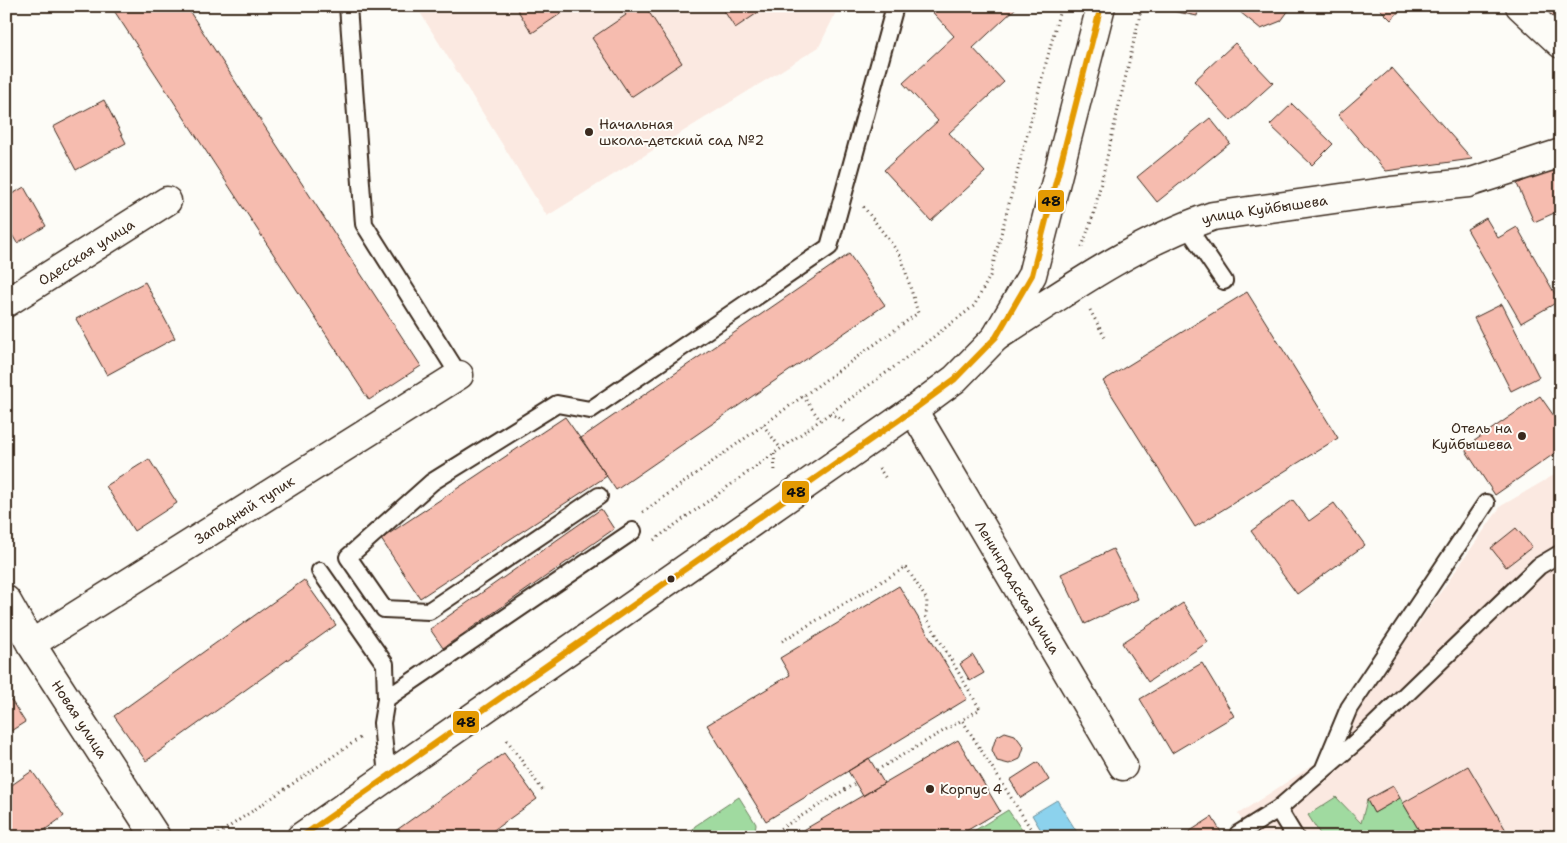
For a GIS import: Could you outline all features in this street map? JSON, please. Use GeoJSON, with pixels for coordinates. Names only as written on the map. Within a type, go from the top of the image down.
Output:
{"type":"FeatureCollection","features":[{"type":"Feature","properties":{"kind":"street","name":"улица Куйбышева"},"geometry":{"type":"LineString","coordinates":[[996,337],[1032,275],[1101,6]]}},
{"type":"Feature","properties":{"kind":"street"},"geometry":{"type":"LineString","coordinates":[[1520,6],[1561,44]]}},
{"type":"Feature","properties":{"kind":"street","name":"улица Куйбышева"},"geometry":{"type":"LineString","coordinates":[[301,837],[913,410],[954,379],[996,337],[1128,253],[1186,225],[1213,216],[1468,183],[1561,153]]}},
{"type":"Feature","properties":{"kind":"street","name":"Одесская улица"},"geometry":{"type":"LineString","coordinates":[[6,303],[167,201]]}},
{"type":"Feature","properties":{"kind":"street","name":"Западный тупик"},"geometry":{"type":"LineString","coordinates":[[31,644],[460,375]]}},
{"type":"Feature","properties":{"kind":"street","name":"Ленинградская улица"},"geometry":{"type":"LineString","coordinates":[[913,410],[1122,766]]}},
{"type":"Feature","properties":{"kind":"street","name":"Новая улица"},"geometry":{"type":"LineString","coordinates":[[6,600],[31,644],[156,837]]}},
{"type":"Feature","properties":{"kind":"lane"},"geometry":{"type":"LineString","coordinates":[[348,6],[364,224],[460,375]]}},
{"type":"Feature","properties":{"kind":"lane"},"geometry":{"type":"LineString","coordinates":[[599,496],[429,611],[384,609],[348,557],[432,482],[557,404],[590,410],[829,247],[895,6]]}},
{"type":"Feature","properties":{"kind":"lane"},"geometry":{"type":"LineString","coordinates":[[1186,225],[1224,282]]}},
{"type":"Feature","properties":{"kind":"lane"},"geometry":{"type":"LineString","coordinates":[[1322,772],[1349,708],[1486,504]]}},
{"type":"Feature","properties":{"kind":"lane"},"geometry":{"type":"LineString","coordinates":[[386,699],[633,531]]}},
{"type":"Feature","properties":{"kind":"lane"},"geometry":{"type":"LineString","coordinates":[[1240,837],[1238,834],[1278,809],[1365,734],[1539,566],[1561,553]]}},
{"type":"Feature","properties":{"kind":"lane"},"geometry":{"type":"LineString","coordinates":[[320,571],[385,664],[386,699],[382,723],[387,777]]}},
{"type":"Feature","properties":{"kind":"lane"},"geometry":{"type":"LineString","coordinates":[[1278,809],[1295,837]]}},
{"type":"Feature","properties":{"kind":"path"},"geometry":{"type":"LineString","coordinates":[[654,540],[830,414],[974,306],[990,276],[1061,6]]}},
{"type":"Feature","properties":{"kind":"path"},"geometry":{"type":"LineString","coordinates":[[1105,338],[1076,286],[1074,268],[1094,212],[1142,6]]}},
{"type":"Feature","properties":{"kind":"path"},"geometry":{"type":"LineString","coordinates":[[642,512],[918,313],[901,256],[846,184]]}},
{"type":"Feature","properties":{"kind":"path"},"geometry":{"type":"LineString","coordinates":[[803,396],[820,420]]}},
{"type":"Feature","properties":{"kind":"path"},"geometry":{"type":"LineString","coordinates":[[830,414],[849,425]]}},
{"type":"Feature","properties":{"kind":"path"},"geometry":{"type":"LineString","coordinates":[[763,424],[781,448]]}},
{"type":"Feature","properties":{"kind":"path"},"geometry":{"type":"LineString","coordinates":[[774,454],[776,478]]}},
{"type":"Feature","properties":{"kind":"path"},"geometry":{"type":"LineString","coordinates":[[782,641],[906,567],[927,600],[926,618],[980,709],[877,770]]}},
{"type":"Feature","properties":{"kind":"path"},"geometry":{"type":"LineString","coordinates":[[962,720],[1036,837]]}},
{"type":"Feature","properties":{"kind":"path"},"geometry":{"type":"LineString","coordinates":[[214,837],[382,723]]}},
{"type":"Feature","properties":{"kind":"path"},"geometry":{"type":"LineString","coordinates":[[507,740],[543,791]]}},
{"type":"Feature","properties":{"kind":"path"},"geometry":{"type":"LineString","coordinates":[[776,837],[778,830],[856,783]]}},
{"type":"Feature","properties":{"kind":"shaded area","name":"Начальная школа-детский сад №2"},"geometry":{"type":"Polygon","coordinates":[[[416,6],[839,6],[819,47],[547,216],[416,6]]]}},
{"type":"Feature","properties":{"kind":"shaded area"},"geometry":{"type":"Polygon","coordinates":[[[1561,471],[1561,837],[1252,837],[1238,814],[1325,757],[1501,506],[1561,471]]]}},
{"type":"Feature","properties":{"kind":"green space"},"geometry":{"type":"Polygon","coordinates":[[[739,797],[756,824],[754,837],[688,837],[695,826],[739,797]]]}},
{"type":"Feature","properties":{"kind":"green space"},"geometry":{"type":"Polygon","coordinates":[[[1336,797],[1361,823],[1367,800],[1374,813],[1400,798],[1423,837],[1322,837],[1308,815],[1336,797]]]}},
{"type":"Feature","properties":{"kind":"green space"},"geometry":{"type":"Polygon","coordinates":[[[1008,810],[1027,837],[964,837],[1008,810]]]}},
{"type":"Feature","properties":{"kind":"water"},"geometry":{"type":"Polygon","coordinates":[[[1057,800],[1080,837],[1045,837],[1032,815],[1057,800]]]}},
{"type":"Feature","properties":{"kind":"building"},"geometry":{"type":"Polygon","coordinates":[[[111,6],[186,6],[421,366],[369,400],[111,6]]]}},
{"type":"Feature","properties":{"kind":"building"},"geometry":{"type":"Polygon","coordinates":[[[515,6],[572,6],[532,33],[515,6]]]}},
{"type":"Feature","properties":{"kind":"building"},"geometry":{"type":"Polygon","coordinates":[[[620,6],[645,6],[682,63],[631,97],[592,38],[626,15],[620,6]]]}},
{"type":"Feature","properties":{"kind":"building"},"geometry":{"type":"Polygon","coordinates":[[[721,6],[768,6],[735,28],[721,6]]]}},
{"type":"Feature","properties":{"kind":"building"},"geometry":{"type":"Polygon","coordinates":[[[927,6],[1018,6],[973,48],[1004,82],[949,133],[985,172],[931,221],[884,170],[938,121],[903,83],[954,36],[927,6]]]}},
{"type":"Feature","properties":{"kind":"building"},"geometry":{"type":"Polygon","coordinates":[[[1163,6],[1199,6],[1197,16],[1163,9],[1163,6]]]}},
{"type":"Feature","properties":{"kind":"building"},"geometry":{"type":"Polygon","coordinates":[[[1237,6],[1292,6],[1281,21],[1261,29],[1235,8],[1237,6]]]}},
{"type":"Feature","properties":{"kind":"building"},"geometry":{"type":"Polygon","coordinates":[[[1377,6],[1404,6],[1391,20],[1377,6]]]}},
{"type":"Feature","properties":{"kind":"building"},"geometry":{"type":"Polygon","coordinates":[[[1545,6],[1561,6],[1561,34],[1540,11],[1545,6]]]}},
{"type":"Feature","properties":{"kind":"building"},"geometry":{"type":"Polygon","coordinates":[[[1235,43],[1273,83],[1231,121],[1194,81],[1235,43]]]}},
{"type":"Feature","properties":{"kind":"building"},"geometry":{"type":"Polygon","coordinates":[[[1392,68],[1472,159],[1386,171],[1338,115],[1392,68]]]}},
{"type":"Feature","properties":{"kind":"building"},"geometry":{"type":"Polygon","coordinates":[[[104,100],[126,143],[76,170],[53,127],[104,100]]]}},
{"type":"Feature","properties":{"kind":"building"},"geometry":{"type":"Polygon","coordinates":[[[1292,104],[1333,144],[1312,165],[1270,125],[1292,104]]]}},
{"type":"Feature","properties":{"kind":"building"},"geometry":{"type":"Polygon","coordinates":[[[1210,118],[1230,143],[1157,202],[1137,177],[1210,118]]]}},
{"type":"Feature","properties":{"kind":"building"},"geometry":{"type":"Polygon","coordinates":[[[1553,167],[1561,185],[1561,210],[1534,222],[1517,184],[1553,167]]]}},
{"type":"Feature","properties":{"kind":"building"},"geometry":{"type":"Polygon","coordinates":[[[24,187],[46,226],[17,243],[6,225],[6,198],[24,187]]]}},
{"type":"Feature","properties":{"kind":"building"},"geometry":{"type":"Polygon","coordinates":[[[1486,218],[1498,238],[1517,227],[1559,301],[1521,323],[1467,229],[1486,218]]]}},
{"type":"Feature","properties":{"kind":"building"},"geometry":{"type":"Polygon","coordinates":[[[849,254],[885,305],[616,490],[581,438],[849,254]]]}},
{"type":"Feature","properties":{"kind":"building"},"geometry":{"type":"Polygon","coordinates":[[[145,282],[175,338],[107,375],[76,319],[145,282]]]}},
{"type":"Feature","properties":{"kind":"building"},"geometry":{"type":"Polygon","coordinates":[[[1247,292],[1338,438],[1195,527],[1103,381],[1247,292]]]}},
{"type":"Feature","properties":{"kind":"building"},"geometry":{"type":"Polygon","coordinates":[[[1502,304],[1539,377],[1511,391],[1474,318],[1502,304]]]}},
{"type":"Feature","properties":{"kind":"building"},"geometry":{"type":"Polygon","coordinates":[[[1540,396],[1561,426],[1561,449],[1495,495],[1464,448],[1540,396]]]}},
{"type":"Feature","properties":{"kind":"building"},"geometry":{"type":"Polygon","coordinates":[[[565,417],[607,476],[420,598],[381,539],[565,417]]]}},
{"type":"Feature","properties":{"kind":"building"},"geometry":{"type":"Polygon","coordinates":[[[149,459],[177,503],[134,531],[106,486],[149,459]]]}},
{"type":"Feature","properties":{"kind":"building"},"geometry":{"type":"Polygon","coordinates":[[[1293,500],[1309,521],[1334,503],[1365,545],[1297,594],[1251,531],[1293,500]]]}},
{"type":"Feature","properties":{"kind":"building"},"geometry":{"type":"Polygon","coordinates":[[[601,509],[614,529],[443,648],[430,629],[601,509]]]}},
{"type":"Feature","properties":{"kind":"building"},"geometry":{"type":"Polygon","coordinates":[[[1516,528],[1532,547],[1506,567],[1491,548],[1516,528]]]}},
{"type":"Feature","properties":{"kind":"building"},"geometry":{"type":"Polygon","coordinates":[[[1113,549],[1138,599],[1085,624],[1061,574],[1113,549]]]}},
{"type":"Feature","properties":{"kind":"building"},"geometry":{"type":"Polygon","coordinates":[[[304,580],[336,625],[146,761],[114,716],[304,580]]]}},
{"type":"Feature","properties":{"kind":"building"},"geometry":{"type":"Polygon","coordinates":[[[899,586],[967,699],[766,821],[707,725],[790,675],[780,658],[899,586]]]}},
{"type":"Feature","properties":{"kind":"building"},"geometry":{"type":"Polygon","coordinates":[[[1183,603],[1208,642],[1148,682],[1122,643],[1183,603]]]}},
{"type":"Feature","properties":{"kind":"building"},"geometry":{"type":"Polygon","coordinates":[[[973,655],[984,673],[970,681],[960,664],[973,655]]]}},
{"type":"Feature","properties":{"kind":"building"},"geometry":{"type":"Polygon","coordinates":[[[1202,663],[1234,716],[1172,753],[1140,699],[1202,663]]]}},
{"type":"Feature","properties":{"kind":"building"},"geometry":{"type":"Polygon","coordinates":[[[11,700],[25,722],[6,734],[6,703],[11,700]]]}},
{"type":"Feature","properties":{"kind":"building"},"geometry":{"type":"Polygon","coordinates":[[[1005,732],[1015,735],[1024,747],[1020,759],[1009,764],[997,761],[992,750],[996,737],[1005,732]]]}},
{"type":"Feature","properties":{"kind":"building","name":"Корпус 4"},"geometry":{"type":"Polygon","coordinates":[[[958,740],[1000,811],[956,837],[795,837],[795,835],[958,740]]]}},
{"type":"Feature","properties":{"kind":"building"},"geometry":{"type":"Polygon","coordinates":[[[504,753],[537,799],[484,837],[387,837],[504,753]]]}},
{"type":"Feature","properties":{"kind":"building"},"geometry":{"type":"Polygon","coordinates":[[[869,758],[884,783],[863,796],[848,771],[869,758]]]}},
{"type":"Feature","properties":{"kind":"building"},"geometry":{"type":"Polygon","coordinates":[[[1038,762],[1049,780],[1021,798],[1010,780],[1038,762]]]}},
{"type":"Feature","properties":{"kind":"building"},"geometry":{"type":"Polygon","coordinates":[[[1468,766],[1510,837],[1423,837],[1403,803],[1468,766]]]}},
{"type":"Feature","properties":{"kind":"building"},"geometry":{"type":"Polygon","coordinates":[[[32,771],[64,816],[35,837],[6,837],[6,789],[32,771]]]}},
{"type":"Feature","properties":{"kind":"building"},"geometry":{"type":"Polygon","coordinates":[[[1393,786],[1400,798],[1374,813],[1367,800],[1393,786]]]}},
{"type":"Feature","properties":{"kind":"building"},"geometry":{"type":"Polygon","coordinates":[[[1212,817],[1224,837],[1181,837],[1212,817]]]}},
{"type":"Feature","properties":{"kind":"transit line","name":"48"},"geometry":{"type":"LineString","coordinates":[[301,837],[913,410],[955,379],[996,337],[1032,275],[1101,6]]}},
{"type":"Feature","properties":{"kind":"place","name":"Начальная школа-детский сад №2"},"geometry":{"type":"Point","coordinates":[589,132]}},
{"type":"Feature","properties":{"kind":"place","name":"Отель на Куйбышева"},"geometry":{"type":"Point","coordinates":[1522,436]}},
{"type":"Feature","properties":{"kind":"place","name":"Корпус 4"},"geometry":{"type":"Point","coordinates":[930,789]}}]}
